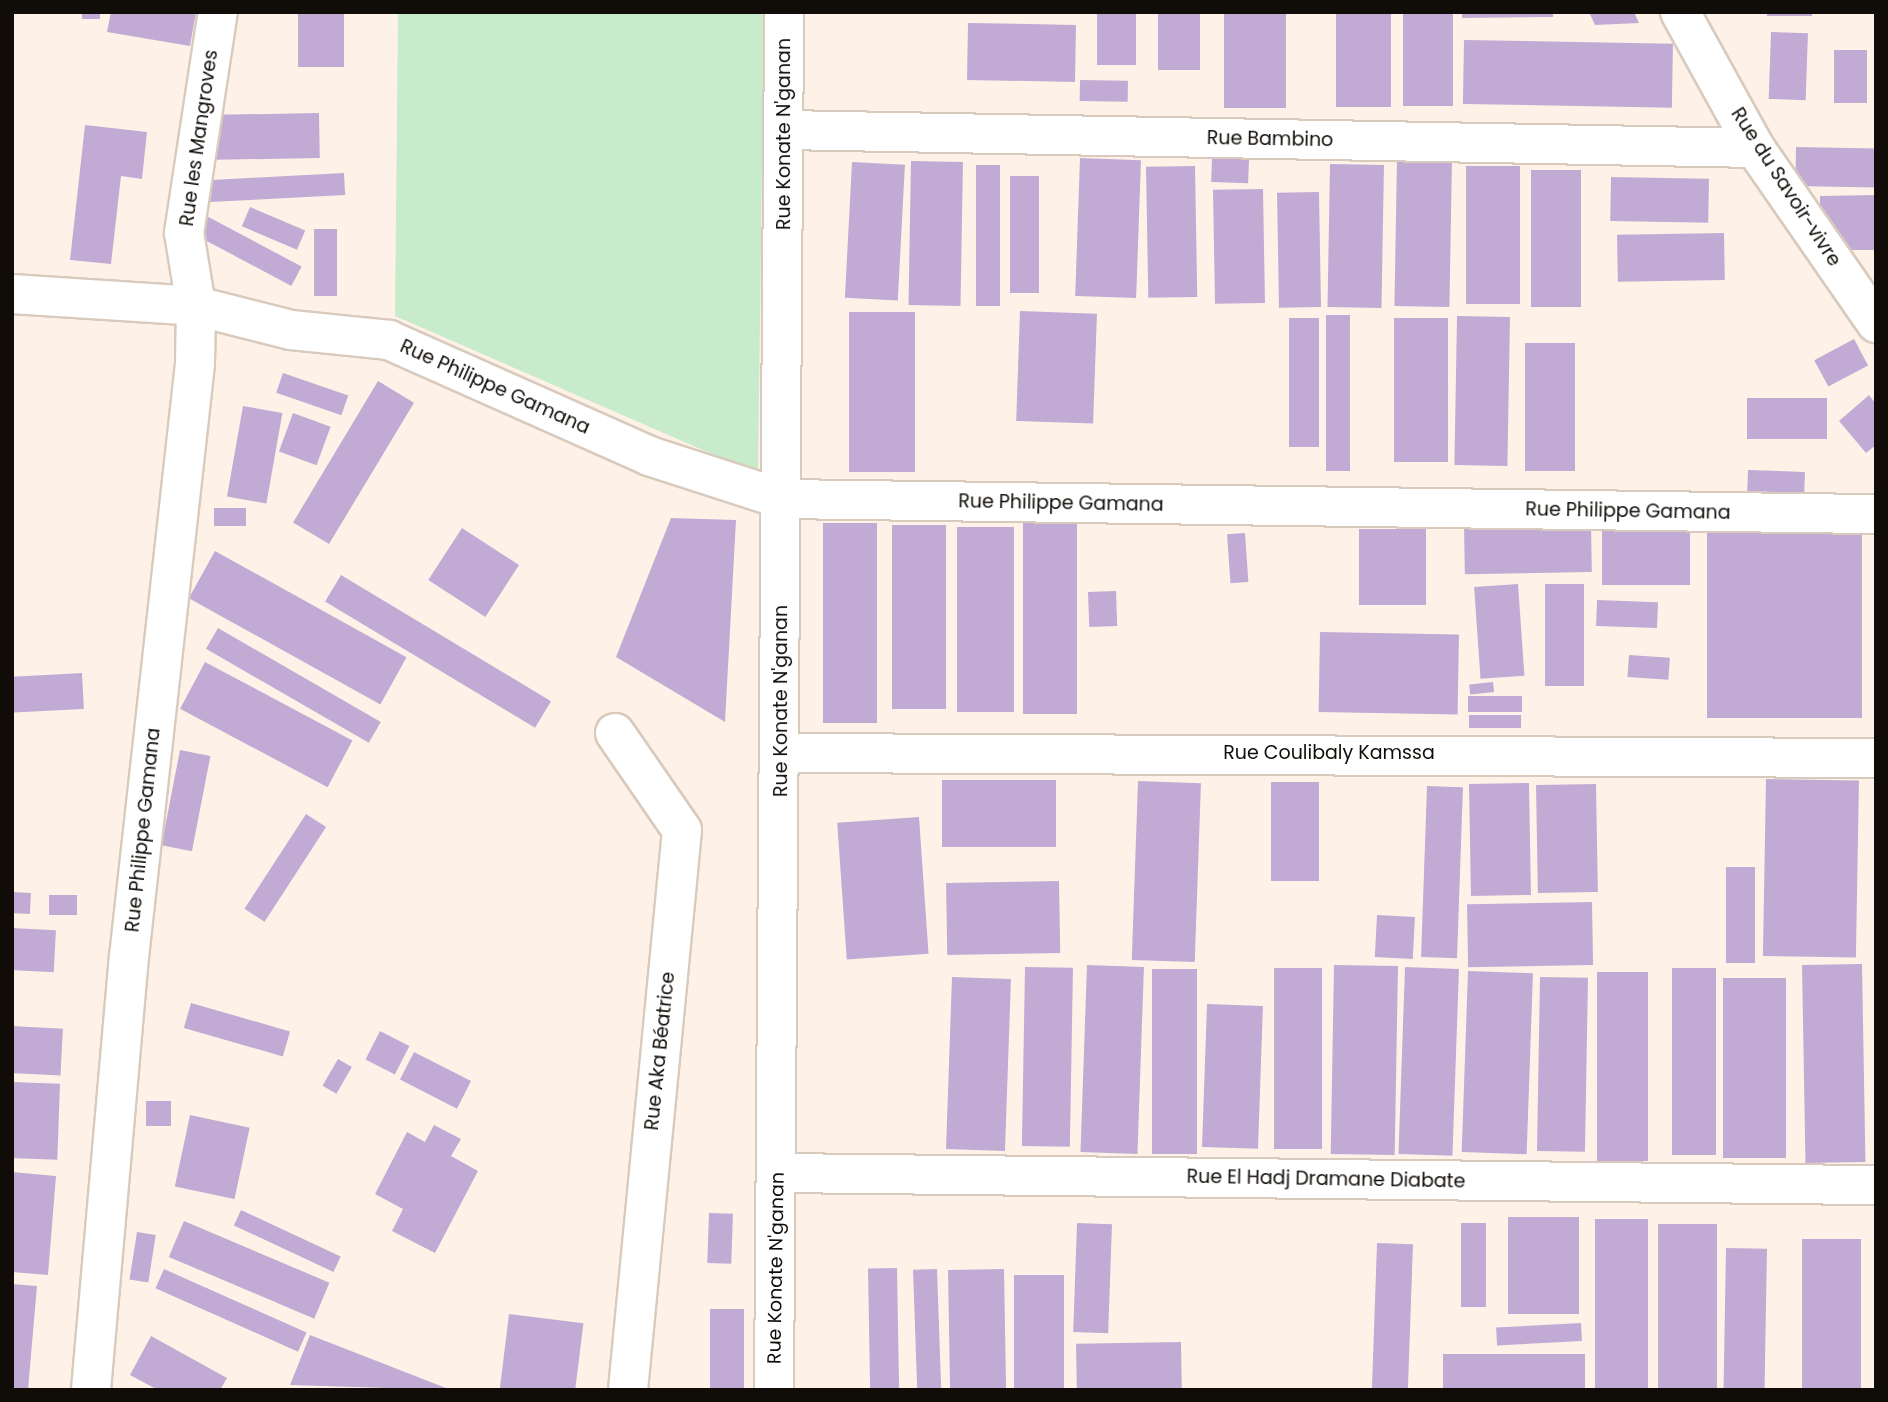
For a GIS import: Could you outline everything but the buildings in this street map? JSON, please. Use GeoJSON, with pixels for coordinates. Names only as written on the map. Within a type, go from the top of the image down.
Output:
{"type":"FeatureCollection","features":[{"type":"Feature","properties":{"kind":"street","name":"Rue les Mangroves"},"geometry":{"type":"LineString","coordinates":[[196,306],[184,233],[218,12]]}},
{"type":"Feature","properties":{"kind":"street","name":"Rue Konate N'ganan"},"geometry":{"type":"LineString","coordinates":[[774,1390],[781,753],[784,12]]}},
{"type":"Feature","properties":{"kind":"street","name":"Rue du Savoir-vivre"},"geometry":{"type":"LineString","coordinates":[[1680,12],[1755,148],[1874,318]]}},
{"type":"Feature","properties":{"kind":"street","name":"Rue Bambino"},"geometry":{"type":"LineString","coordinates":[[784,130],[1755,148]]}},
{"type":"Feature","properties":{"kind":"street"},"geometry":{"type":"LineString","coordinates":[[12,294],[196,306]]}},
{"type":"Feature","properties":{"kind":"street","name":"Rue Philippe Gamana"},"geometry":{"type":"LineString","coordinates":[[91,1390],[129,957],[195,364],[196,306],[291,330],[389,340],[649,456],[782,499],[1876,514]]}},
{"type":"Feature","properties":{"kind":"street","name":"Rue Aka Béatrice"},"geometry":{"type":"LineString","coordinates":[[615,733],[682,830],[628,1390]]}},
{"type":"Feature","properties":{"kind":"street","name":"Rue Coulibaly Kamssa"},"geometry":{"type":"LineString","coordinates":[[781,753],[1876,758]]}},
{"type":"Feature","properties":{"kind":"street","name":"Rue El Hadj Dramane Diabate"},"geometry":{"type":"LineString","coordinates":[[777,1173],[1876,1185]]}},
{"type":"Feature","properties":{"kind":"green space"},"geometry":{"type":"Polygon","coordinates":[[[764,12],[758,474],[395,316],[398,13],[764,12]]]}}]}
